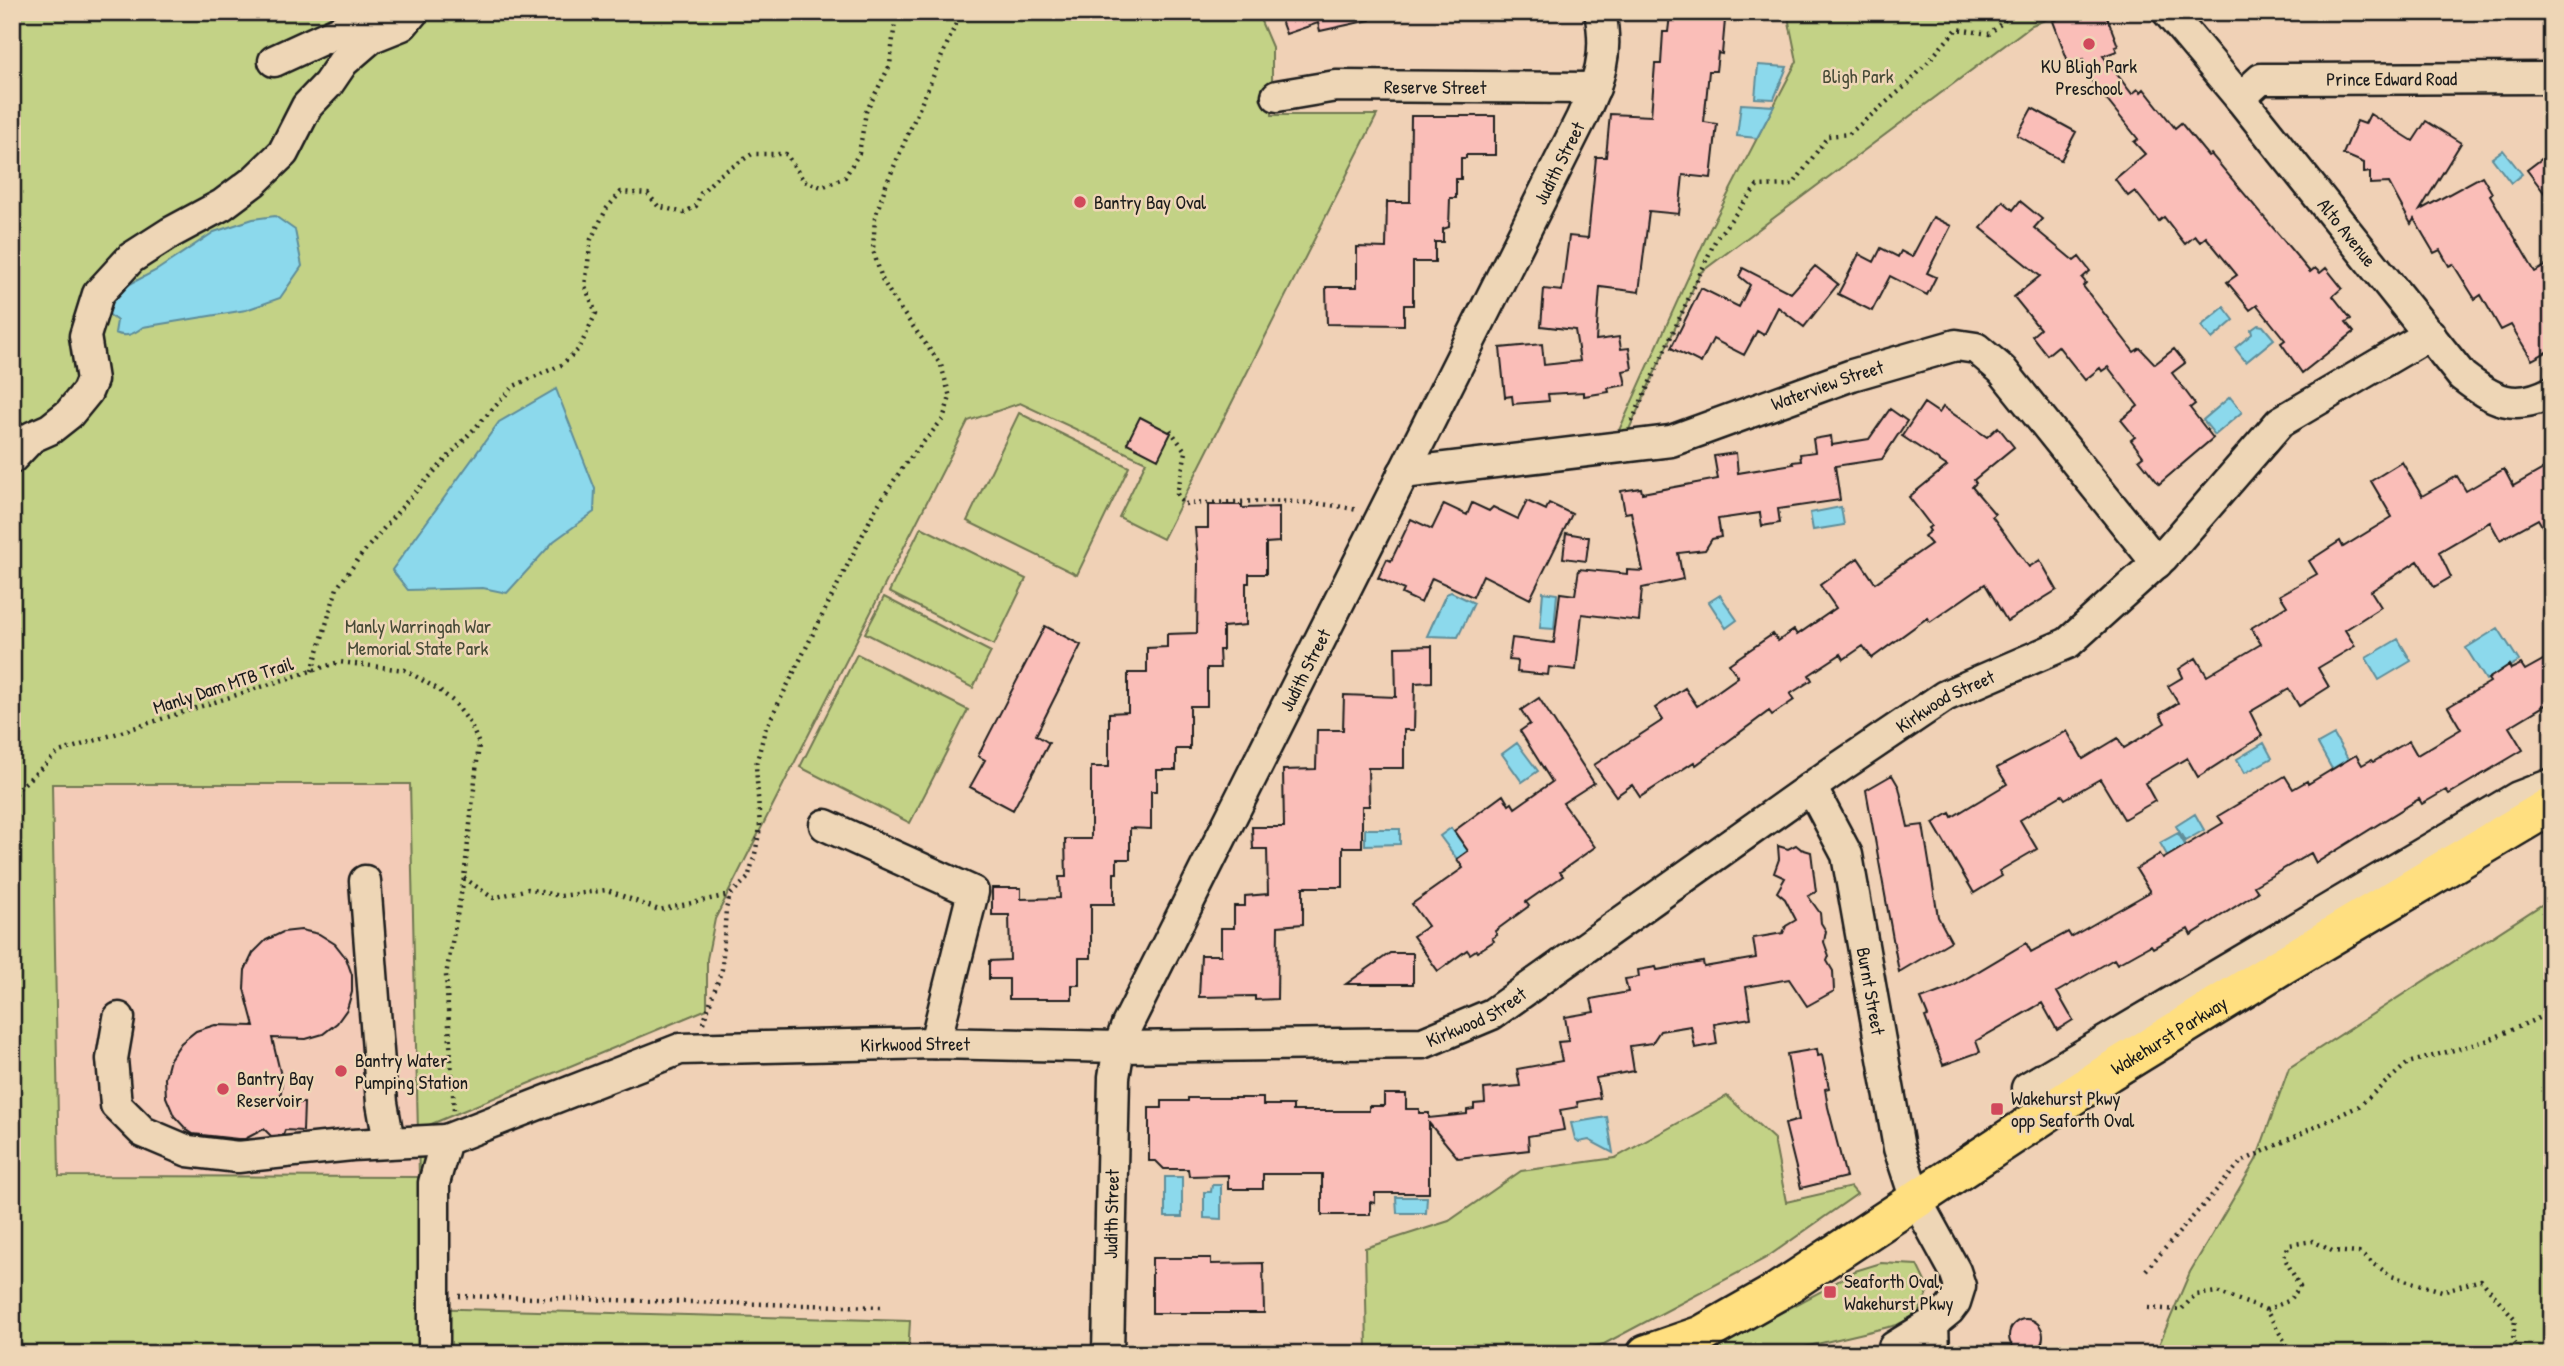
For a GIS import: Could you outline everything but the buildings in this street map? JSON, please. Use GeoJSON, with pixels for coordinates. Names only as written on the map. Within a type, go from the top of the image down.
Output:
{"type":"FeatureCollection","features":[{"type":"Feature","properties":{"kind":"main road","name":"Wakehurst Parkway"},"geometry":{"type":"LineString","coordinates":[[1646,1354],[1701,1335],[1775,1293],[2332,922],[2552,805]]}},
{"type":"Feature","properties":{"kind":"street","name":"Judith Street"},"geometry":{"type":"LineString","coordinates":[[1108,1354],[1114,1077],[1119,1047],[1133,1012],[1595,88],[1603,63],[1605,34],[1600,12]]}},
{"type":"Feature","properties":{"kind":"street","name":"Alto Avenue"},"geometry":{"type":"LineString","coordinates":[[2168,12],[2462,376],[2484,393],[2512,404],[2540,398],[2552,392]]}},
{"type":"Feature","properties":{"kind":"street"},"geometry":{"type":"LineString","coordinates":[[17,449],[69,414],[87,392],[92,380],[85,336],[98,294],[131,258],[222,205],[254,181],[283,153],[307,106],[328,84],[343,62],[384,42],[412,13]]}},
{"type":"Feature","properties":{"kind":"street"},"geometry":{"type":"LineString","coordinates":[[274,61],[348,27],[412,13]]}},
{"type":"Feature","properties":{"kind":"street","name":"Prince Edward Road"},"geometry":{"type":"LineString","coordinates":[[2240,98],[2261,79],[2552,78]]}},
{"type":"Feature","properties":{"kind":"street","name":"Reserve Street"},"geometry":{"type":"LineString","coordinates":[[1277,96],[1336,86],[1595,88]]}},
{"type":"Feature","properties":{"kind":"street","name":"Kirkwood Street"},"geometry":{"type":"LineString","coordinates":[[120,1018],[112,1059],[116,1105],[143,1132],[188,1151],[238,1157],[389,1142],[446,1140],[680,1049],[935,1042],[1119,1047],[1423,1043],[1492,1014],[1811,787],[1945,696],[2068,643],[2157,563],[2280,422],[2430,334]]}},
{"type":"Feature","properties":{"kind":"street","name":"Waterview Street"},"geometry":{"type":"LineString","coordinates":[[1403,473],[1671,441],[1852,374],[1955,345],[1976,348],[2002,370],[2157,563]]}},
{"type":"Feature","properties":{"kind":"street"},"geometry":{"type":"LineString","coordinates":[[2027,1088],[2332,922],[2518,797],[2552,784]]}},
{"type":"Feature","properties":{"kind":"street","name":"Burnt Street"},"geometry":{"type":"LineString","coordinates":[[1811,787],[1847,855],[1899,1148],[1916,1200],[1955,1271],[1960,1286],[1955,1302],[1933,1323],[1894,1348]]}},
{"type":"Feature","properties":{"kind":"street"},"geometry":{"type":"LineString","coordinates":[[825,825],[973,892],[935,1042]]}},
{"type":"Feature","properties":{"kind":"street"},"geometry":{"type":"LineString","coordinates":[[365,881],[382,1103],[389,1142]]}},
{"type":"Feature","properties":{"kind":"street"},"geometry":{"type":"LineString","coordinates":[[434,1354],[434,1183],[446,1140]]}},
{"type":"Feature","properties":{"kind":"street"},"geometry":{"type":"LineString","coordinates":[[1933,1323],[1934,1354]]}},
{"type":"Feature","properties":{"kind":"path","name":"Manly Dam MTB Trail"},"geometry":{"type":"LineString","coordinates":[[12,800],[18,789],[59,752],[312,671],[337,588],[362,554],[407,500],[514,386],[561,365],[579,349],[596,313],[585,286],[591,239],[607,208],[621,192],[648,194],[658,206],[684,214],[696,205],[701,194],[718,176],[752,154],[786,154],[804,181],[822,187],[845,177],[859,153],[866,112],[890,65],[895,12]]}},
{"type":"Feature","properties":{"kind":"path"},"geometry":{"type":"LineString","coordinates":[[464,878],[493,898],[527,889],[560,896],[607,890],[659,911],[730,895],[748,878],[760,828],[756,765],[765,730],[876,508],[905,464],[943,419],[950,397],[941,365],[896,303],[882,279],[873,250],[875,217],[886,185],[961,12]]}},
{"type":"Feature","properties":{"kind":"path"},"geometry":{"type":"LineString","coordinates":[[1620,447],[1716,239],[1757,186],[1793,185],[1828,136],[1849,134],[1909,83],[1957,29],[1989,34],[2014,12]]}},
{"type":"Feature","properties":{"kind":"path"},"geometry":{"type":"LineString","coordinates":[[1170,430],[1186,452],[1177,494],[1183,504],[1269,501],[1339,506],[1380,520]]}},
{"type":"Feature","properties":{"kind":"path"},"geometry":{"type":"LineString","coordinates":[[312,671],[339,662],[405,670],[454,702],[470,723],[479,744],[464,878],[446,975],[454,1112],[446,1140]]}},
{"type":"Feature","properties":{"kind":"path"},"geometry":{"type":"LineString","coordinates":[[705,1048],[702,1026],[722,968],[726,909],[730,895]]}},
{"type":"Feature","properties":{"kind":"path"},"geometry":{"type":"LineString","coordinates":[[2146,1270],[2241,1162],[2359,1105],[2408,1063],[2489,1040],[2552,1012]]}},
{"type":"Feature","properties":{"kind":"path"},"geometry":{"type":"LineString","coordinates":[[2266,1310],[2288,1301],[2300,1287],[2284,1257],[2288,1245],[2313,1241],[2332,1251],[2359,1253],[2391,1276],[2442,1291],[2481,1280],[2515,1319],[2513,1341],[2524,1354]]}},
{"type":"Feature","properties":{"kind":"path"},"geometry":{"type":"LineString","coordinates":[[2148,1308],[2181,1310],[2195,1295],[2217,1292],[2266,1310],[2292,1354]]}},
{"type":"Feature","properties":{"kind":"path"},"geometry":{"type":"LineString","coordinates":[[436,1296],[881,1307]]}},
{"type":"Feature","properties":{"kind":"shaded area"},"geometry":{"type":"Polygon","coordinates":[[[51,784],[411,784],[419,1177],[59,1177],[51,784]]]}},
{"type":"Feature","properties":{"kind":"green space","name":"Manly Warringah War Memorial State Park"},"geometry":{"type":"Polygon","coordinates":[[[12,12],[1257,12],[1272,47],[1272,115],[1377,115],[1163,539],[1119,517],[1146,462],[1020,403],[968,421],[715,919],[707,959],[707,1009],[429,1125],[422,1308],[910,1321],[908,1354],[12,1354],[12,12]],[[52,784],[59,1176],[419,1177],[410,784],[52,784]]]}},
{"type":"Feature","properties":{"kind":"green space","name":"Bligh Park"},"geometry":{"type":"Polygon","coordinates":[[[1787,12],[2066,12],[2032,25],[1700,273],[1621,447],[1611,448],[1709,231],[1797,61],[1787,12]]]}},
{"type":"Feature","properties":{"kind":"green space"},"geometry":{"type":"Polygon","coordinates":[[[1019,413],[1129,467],[1077,575],[967,521],[1019,413]]]}},
{"type":"Feature","properties":{"kind":"green space"},"geometry":{"type":"Polygon","coordinates":[[[921,527],[1026,579],[994,645],[889,592],[921,527]]]}},
{"type":"Feature","properties":{"kind":"green space"},"geometry":{"type":"Polygon","coordinates":[[[884,597],[991,652],[973,688],[865,633],[884,597]]]}},
{"type":"Feature","properties":{"kind":"green space"},"geometry":{"type":"Polygon","coordinates":[[[857,654],[968,710],[910,823],[800,767],[857,654]]]}},
{"type":"Feature","properties":{"kind":"green space"},"geometry":{"type":"Polygon","coordinates":[[[2552,898],[2552,1354],[2155,1354],[2190,1272],[2256,1160],[2289,1068],[2552,898]]]}},
{"type":"Feature","properties":{"kind":"green space"},"geometry":{"type":"Polygon","coordinates":[[[1727,1096],[1774,1139],[1786,1202],[1851,1187],[1857,1194],[1766,1258],[1604,1344],[1563,1354],[1403,1354],[1403,1351],[1367,1350],[1365,1248],[1449,1221],[1521,1171],[1615,1158],[1727,1096]]]}},
{"type":"Feature","properties":{"kind":"green space"},"geometry":{"type":"Polygon","coordinates":[[[1881,1263],[1917,1265],[1929,1290],[1918,1314],[1897,1325],[1775,1354],[1703,1354],[1855,1271],[1881,1263]]]}},
{"type":"Feature","properties":{"kind":"water"},"geometry":{"type":"Polygon","coordinates":[[[1758,65],[1787,67],[1774,99],[1755,98],[1758,65]]]}},
{"type":"Feature","properties":{"kind":"water"},"geometry":{"type":"Polygon","coordinates":[[[1741,104],[1774,106],[1757,138],[1737,136],[1741,104]]]}},
{"type":"Feature","properties":{"kind":"water"},"geometry":{"type":"Polygon","coordinates":[[[2503,150],[2522,174],[2511,183],[2492,158],[2503,150]]]}},
{"type":"Feature","properties":{"kind":"water"},"geometry":{"type":"Polygon","coordinates":[[[275,216],[295,230],[302,266],[280,298],[246,310],[143,327],[126,335],[115,333],[117,321],[106,312],[109,295],[157,270],[214,232],[253,219],[275,216]]]}},
{"type":"Feature","properties":{"kind":"water"},"geometry":{"type":"Polygon","coordinates":[[[2224,307],[2234,320],[2212,339],[2201,326],[2224,307]]]}},
{"type":"Feature","properties":{"kind":"water"},"geometry":{"type":"Polygon","coordinates":[[[2258,325],[2263,326],[2274,339],[2246,362],[2235,348],[2252,334],[2251,330],[2258,325]]]}},
{"type":"Feature","properties":{"kind":"water"},"geometry":{"type":"Polygon","coordinates":[[[556,389],[595,489],[594,512],[554,541],[507,593],[483,588],[408,590],[392,570],[499,422],[556,389]]]}},
{"type":"Feature","properties":{"kind":"water"},"geometry":{"type":"Polygon","coordinates":[[[2230,397],[2242,412],[2215,435],[2203,420],[2230,397]]]}},
{"type":"Feature","properties":{"kind":"water"},"geometry":{"type":"Polygon","coordinates":[[[1841,507],[1844,525],[1813,530],[1810,513],[1841,507]]]}},
{"type":"Feature","properties":{"kind":"water"},"geometry":{"type":"Polygon","coordinates":[[[1451,592],[1474,603],[1458,637],[1427,636],[1446,594],[1451,592]]]}},
{"type":"Feature","properties":{"kind":"water"},"geometry":{"type":"Polygon","coordinates":[[[1543,592],[1557,594],[1554,629],[1540,628],[1543,592]]]}},
{"type":"Feature","properties":{"kind":"water"},"geometry":{"type":"Polygon","coordinates":[[[1720,595],[1737,620],[1726,628],[1709,602],[1720,595]]]}},
{"type":"Feature","properties":{"kind":"water"},"geometry":{"type":"Polygon","coordinates":[[[2498,628],[2519,661],[2486,680],[2466,648],[2498,628]]]}},
{"type":"Feature","properties":{"kind":"water"},"geometry":{"type":"Polygon","coordinates":[[[2398,639],[2411,661],[2379,680],[2366,658],[2398,639]]]}},
{"type":"Feature","properties":{"kind":"water"},"geometry":{"type":"Polygon","coordinates":[[[2334,735],[2348,759],[2332,769],[2318,744],[2334,735]]]}},
{"type":"Feature","properties":{"kind":"water"},"geometry":{"type":"Polygon","coordinates":[[[1517,743],[1538,771],[1522,782],[1502,754],[1517,743]]]}},
{"type":"Feature","properties":{"kind":"water"},"geometry":{"type":"Polygon","coordinates":[[[2264,743],[2272,758],[2245,773],[2237,759],[2264,743]]]}},
{"type":"Feature","properties":{"kind":"water"},"geometry":{"type":"Polygon","coordinates":[[[2195,814],[2204,830],[2185,841],[2176,826],[2195,814]]]}},
{"type":"Feature","properties":{"kind":"water"},"geometry":{"type":"Polygon","coordinates":[[[1451,828],[1468,851],[1457,859],[1440,836],[1451,828]]]}},
{"type":"Feature","properties":{"kind":"water"},"geometry":{"type":"Polygon","coordinates":[[[1365,829],[1400,829],[1400,844],[1365,845],[1365,829]]]}},
{"type":"Feature","properties":{"kind":"water"},"geometry":{"type":"Polygon","coordinates":[[[2178,833],[2196,863],[2178,874],[2160,843],[2178,833]]]}},
{"type":"Feature","properties":{"kind":"water"},"geometry":{"type":"Polygon","coordinates":[[[1607,1117],[1613,1153],[1589,1140],[1579,1142],[1575,1139],[1571,1123],[1607,1117]]]}},
{"type":"Feature","properties":{"kind":"water"},"geometry":{"type":"Polygon","coordinates":[[[1165,1177],[1182,1177],[1182,1217],[1165,1217],[1165,1177]]]}},
{"type":"Feature","properties":{"kind":"water"},"geometry":{"type":"Polygon","coordinates":[[[1212,1185],[1221,1185],[1221,1219],[1204,1218],[1204,1192],[1211,1192],[1212,1185]]]}},
{"type":"Feature","properties":{"kind":"water"},"geometry":{"type":"Polygon","coordinates":[[[1396,1197],[1427,1197],[1426,1213],[1397,1213],[1396,1197]]]}},
{"type":"Feature","properties":{"kind":"place","name":"KU Bligh Park Preschool"},"geometry":{"type":"Point","coordinates":[2089,44]}},
{"type":"Feature","properties":{"kind":"place","name":"Bantry Bay Oval"},"geometry":{"type":"Point","coordinates":[1080,202]}},
{"type":"Feature","properties":{"kind":"place","name":"Bantry Water Pumping Station"},"geometry":{"type":"Point","coordinates":[341,1071]}},
{"type":"Feature","properties":{"kind":"place","name":"Bantry Bay Reservoir"},"geometry":{"type":"Point","coordinates":[223,1089]}},
{"type":"Feature","properties":{"kind":"place","name":"Wakehurst Pkwy opp Seaforth Oval"},"geometry":{"type":"Point","coordinates":[1997,1109]}},
{"type":"Feature","properties":{"kind":"place","name":"Seaforth Oval, Wakehurst Pkwy"},"geometry":{"type":"Point","coordinates":[1830,1292]}}]}
